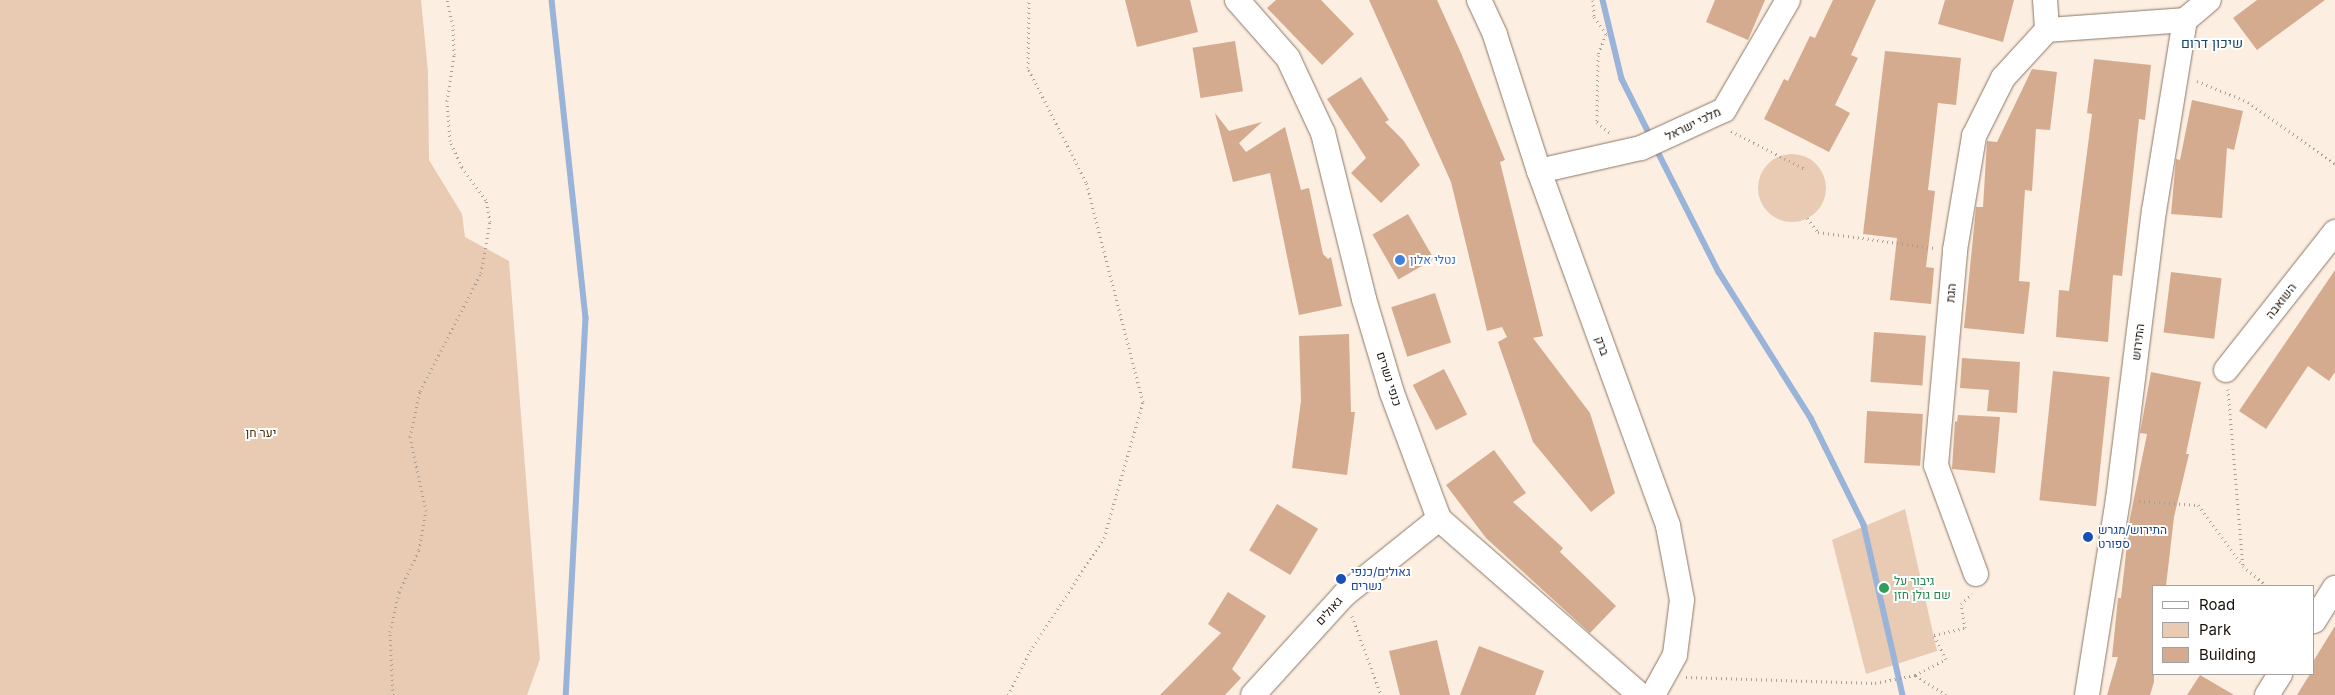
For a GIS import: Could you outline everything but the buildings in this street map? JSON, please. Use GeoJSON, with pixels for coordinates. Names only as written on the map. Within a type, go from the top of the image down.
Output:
{"type":"FeatureCollection","features":[{"type":"Feature","properties":{"kind":"street","name":"כנפי נשרים"},"geometry":{"type":"LineString","coordinates":[[1237,0],[1288,58],[1323,133],[1364,299],[1392,393],[1439,519],[1640,695]]}},
{"type":"Feature","properties":{"kind":"street","name":"ברק"},"geometry":{"type":"LineString","coordinates":[[1479,0],[1494,35],[1539,171],[1668,526],[1682,600],[1675,655],[1653,695]]}},
{"type":"Feature","properties":{"kind":"street","name":"מלכי ישראל"},"geometry":{"type":"LineString","coordinates":[[1539,171],[1642,148],[1709,119],[1724,110],[1788,0]]}},
{"type":"Feature","properties":{"kind":"street"},"geometry":{"type":"LineString","coordinates":[[2044,0],[2047,30],[2102,24],[2185,20],[2209,0]]}},
{"type":"Feature","properties":{"kind":"street","name":"התירוש"},"geometry":{"type":"LineString","coordinates":[[2087,695],[2118,500],[2154,211],[2178,74],[2185,20]]}},
{"type":"Feature","properties":{"kind":"street","name":"הגת"},"geometry":{"type":"LineString","coordinates":[[1976,574],[1936,465],[1955,250],[1974,136],[2003,78],[2047,30]]}},
{"type":"Feature","properties":{"kind":"street","name":"השואבה"},"geometry":{"type":"LineString","coordinates":[[2226,370],[2335,232]]}},
{"type":"Feature","properties":{"kind":"street","name":"גאולים"},"geometry":{"type":"LineString","coordinates":[[1253,695],[1344,595],[1439,519]]}},
{"type":"Feature","properties":{"kind":"street"},"geometry":{"type":"LineString","coordinates":[[2315,619],[2335,588]]}},
{"type":"Feature","properties":{"kind":"street"},"geometry":{"type":"LineString","coordinates":[[2267,695],[2279,675]]}},
{"type":"Feature","properties":{"kind":"path"},"geometry":{"type":"LineString","coordinates":[[393,695],[390,632],[399,592],[419,550],[426,510],[410,437],[420,391],[481,273],[490,222],[486,200],[462,167],[450,140],[446,101],[454,55],[453,26],[447,0]]}},
{"type":"Feature","properties":{"kind":"path"},"geometry":{"type":"LineString","coordinates":[[1008,695],[1030,651],[1104,538],[1143,402],[1086,182],[1028,68],[1029,0]]}},
{"type":"Feature","properties":{"kind":"path"},"geometry":{"type":"LineString","coordinates":[[1593,0],[1594,17],[1606,34],[1598,54],[1597,122],[1615,138]]}},
{"type":"Feature","properties":{"kind":"path"},"geometry":{"type":"LineString","coordinates":[[2178,74],[2248,102],[2335,164]]}},
{"type":"Feature","properties":{"kind":"path"},"geometry":{"type":"LineString","coordinates":[[1709,119],[1805,169]]}},
{"type":"Feature","properties":{"kind":"path"},"geometry":{"type":"LineString","coordinates":[[1807,218],[1818,232],[1955,250]]}},
{"type":"Feature","properties":{"kind":"path"},"geometry":{"type":"LineString","coordinates":[[2226,370],[2243,566]]}},
{"type":"Feature","properties":{"kind":"path"},"geometry":{"type":"LineString","coordinates":[[2118,500],[2198,505],[2243,566],[2266,585]]}},
{"type":"Feature","properties":{"kind":"path"},"geometry":{"type":"LineString","coordinates":[[1684,677],[1874,683],[1915,675],[1946,659],[1934,635],[1965,628],[1960,604],[1984,585],[1976,574]]}},
{"type":"Feature","properties":{"kind":"path"},"geometry":{"type":"LineString","coordinates":[[1344,595],[1381,695]]}},
{"type":"Feature","properties":{"kind":"path"},"geometry":{"type":"LineString","coordinates":[[1915,675],[1946,695]]}},
{"type":"Feature","properties":{"kind":"green space","name":"יער חן"},"geometry":{"type":"Polygon","coordinates":[[[0,0],[421,0],[428,72],[429,160],[462,214],[465,237],[509,261],[540,659],[527,695],[0,695],[0,0]]]}},
{"type":"Feature","properties":{"kind":"green space"},"geometry":{"type":"Polygon","coordinates":[[[1792,154],[1805,157],[1816,164],[1823,175],[1826,188],[1823,201],[1816,212],[1805,219],[1792,222],[1779,219],[1768,212],[1761,201],[1758,188],[1761,175],[1768,164],[1779,157],[1792,154]]]}},
{"type":"Feature","properties":{"kind":"green space","name":"גיבור על שם גולן חזן"},"geometry":{"type":"Polygon","coordinates":[[[1905,509],[1937,651],[1866,674],[1832,540],[1905,509]]]}},
{"type":"Feature","properties":{"kind":"waterway"},"geometry":{"type":"LineString","coordinates":[[552,0],[586,318],[566,695]]}},
{"type":"Feature","properties":{"kind":"waterway"},"geometry":{"type":"LineString","coordinates":[[1603,0],[1622,79],[1651,137]]}},
{"type":"Feature","properties":{"kind":"waterway"},"geometry":{"type":"LineString","coordinates":[[1656,148],[1719,272],[1811,418],[1864,525],[1903,695]]}},
{"type":"Feature","properties":{"kind":"place","name":"נטלי אלון"},"geometry":{"type":"Point","coordinates":[1400,260]}},
{"type":"Feature","properties":{"kind":"place","name":"התירוש/מגרש ספורט"},"geometry":{"type":"Point","coordinates":[2088,537]}},
{"type":"Feature","properties":{"kind":"place","name":"גאולים/כנפי נשרים"},"geometry":{"type":"Point","coordinates":[1341,579]}},
{"type":"Feature","properties":{"kind":"place","name":"גיבור על שם גולן חזן"},"geometry":{"type":"Point","coordinates":[1884,588]}},
{"type":"Feature","properties":{"kind":"district","name":"שיכון דרום"},"geometry":{"type":"Point","coordinates":[2212,43]}}]}
